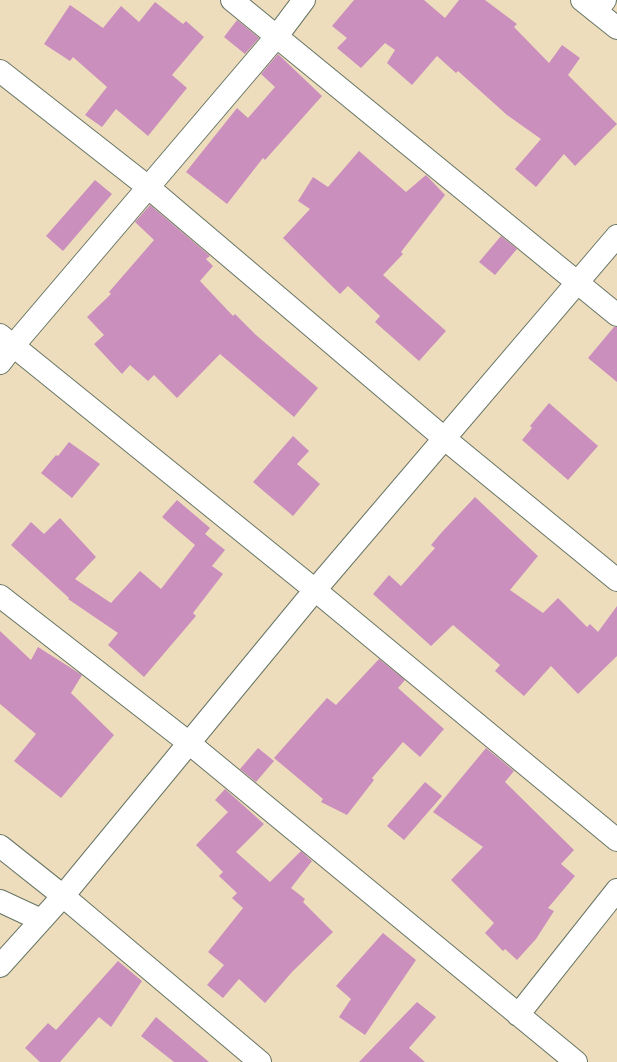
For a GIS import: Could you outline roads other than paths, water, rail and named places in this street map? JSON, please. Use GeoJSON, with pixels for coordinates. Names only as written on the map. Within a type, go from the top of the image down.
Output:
{"type":"FeatureCollection","features":[{"type":"Feature","properties":{"kind":"street"},"geometry":{"type":"LineString","coordinates":[[232,0],[617,315]]}},
{"type":"Feature","properties":{"kind":"street"},"geometry":{"type":"LineString","coordinates":[[0,364],[6,341],[148,187],[277,36],[304,0]]}},
{"type":"Feature","properties":{"kind":"street"},"geometry":{"type":"LineString","coordinates":[[594,4],[617,28]]}},
{"type":"Feature","properties":{"kind":"street"},"geometry":{"type":"LineString","coordinates":[[0,71],[148,187],[444,439],[617,580]]}},
{"type":"Feature","properties":{"kind":"street"},"geometry":{"type":"LineString","coordinates":[[0,966],[63,896],[315,590],[578,284],[617,236]]}},
{"type":"Feature","properties":{"kind":"street"},"geometry":{"type":"LineString","coordinates":[[6,341],[315,590],[617,840]]}},
{"type":"Feature","properties":{"kind":"street"},"geometry":{"type":"LineString","coordinates":[[0,596],[189,743],[518,1016],[576,1062]]}},
{"type":"Feature","properties":{"kind":"street"},"geometry":{"type":"LineString","coordinates":[[0,846],[63,896],[260,1062]]}},
{"type":"Feature","properties":{"kind":"street"},"geometry":{"type":"LineString","coordinates":[[518,1016],[617,890]]}},
{"type":"Feature","properties":{"kind":"street"},"geometry":{"type":"LineString","coordinates":[[0,901],[41,920]]}}]}
